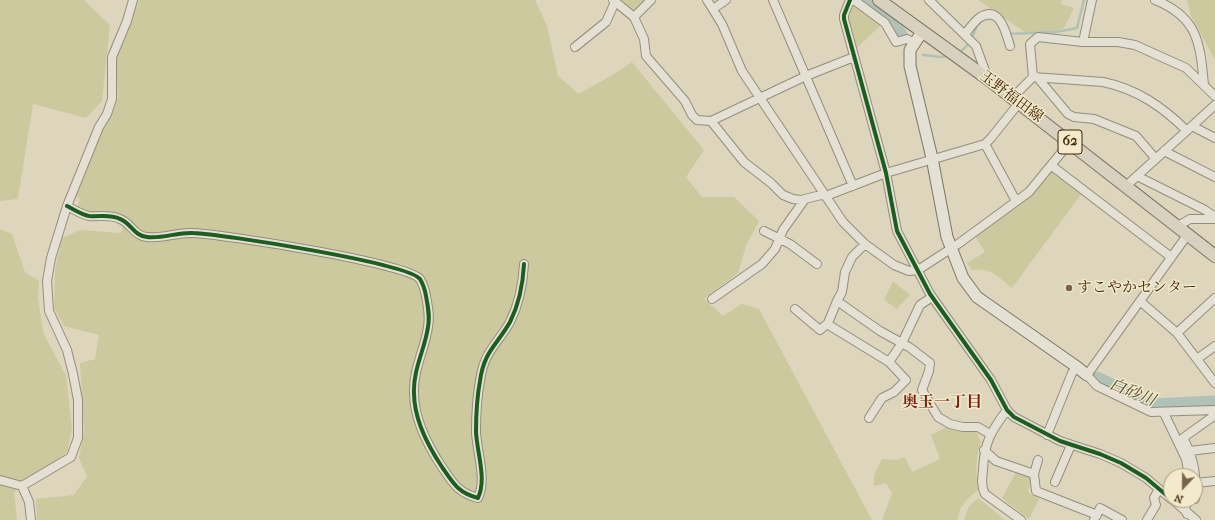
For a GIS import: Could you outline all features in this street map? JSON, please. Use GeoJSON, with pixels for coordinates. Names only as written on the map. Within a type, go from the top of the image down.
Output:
{"type":"FeatureCollection","features":[{"type":"Feature","properties":{"kind":"main road","name":"玉野福田線"},"geometry":{"type":"LineString","coordinates":[[879,0],[988,79],[1215,256]]}},
{"type":"Feature","properties":{"kind":"street"},"geometry":{"type":"LineString","coordinates":[[0,480],[22,486],[71,457],[78,438],[78,400],[73,374],[67,350],[52,319],[47,300],[51,258],[67,206],[96,133],[107,114],[112,99],[112,57],[127,21],[133,0]]}},
{"type":"Feature","properties":{"kind":"street"},"geometry":{"type":"LineString","coordinates":[[634,17],[652,0]]}},
{"type":"Feature","properties":{"kind":"street"},"geometry":{"type":"LineString","coordinates":[[707,0],[722,24],[737,63],[843,222],[865,244],[894,265],[909,271],[918,270],[950,249],[1029,192],[1052,166],[1070,142]]}},
{"type":"Feature","properties":{"kind":"street"},"geometry":{"type":"LineString","coordinates":[[713,9],[726,0]]}},
{"type":"Feature","properties":{"kind":"street"},"geometry":{"type":"LineString","coordinates":[[773,0],[853,186]]}},
{"type":"Feature","properties":{"kind":"street"},"geometry":{"type":"LineString","coordinates":[[850,0],[844,15],[844,20],[886,173],[897,231],[932,297],[991,380],[1007,410],[1014,417],[1047,435],[1121,463],[1146,478],[1163,492]]}},
{"type":"Feature","properties":{"kind":"street"},"geometry":{"type":"LineString","coordinates":[[854,0],[885,23],[896,42],[906,39],[914,43]]}},
{"type":"Feature","properties":{"kind":"street"},"geometry":{"type":"LineString","coordinates":[[929,0],[976,46],[988,79]]}},
{"type":"Feature","properties":{"kind":"street"},"geometry":{"type":"LineString","coordinates":[[1083,42],[1092,0]]}},
{"type":"Feature","properties":{"kind":"street"},"geometry":{"type":"LineString","coordinates":[[1155,0],[1177,11],[1190,24],[1196,36],[1204,85]]}},
{"type":"Feature","properties":{"kind":"street"},"geometry":{"type":"LineString","coordinates":[[575,47],[606,22],[614,1],[634,17],[644,38],[646,56],[685,100],[692,115],[697,120],[711,121],[806,76],[854,57]]}},
{"type":"Feature","properties":{"kind":"street"},"geometry":{"type":"LineString","coordinates":[[969,38],[979,18],[985,15],[994,16],[1000,19],[1007,33],[1010,46]]}},
{"type":"Feature","properties":{"kind":"street"},"geometry":{"type":"LineString","coordinates":[[922,32],[914,43],[909,56],[910,66],[932,158],[950,249],[964,278],[978,297],[1077,366],[1097,386],[1143,410],[1164,413],[1215,410]]}},
{"type":"Feature","properties":{"kind":"street"},"geometry":{"type":"LineString","coordinates":[[1156,159],[1136,136],[1094,119],[1074,117],[1068,114],[1035,77],[1030,44],[1038,37],[1083,42],[1118,42],[1135,45],[1176,62],[1186,68],[1215,96]]}},
{"type":"Feature","properties":{"kind":"street"},"geometry":{"type":"LineString","coordinates":[[711,121],[744,162],[771,183],[783,195],[793,199],[805,199],[820,195],[826,196],[886,173],[932,158],[984,144],[991,138],[1015,101],[1035,77]]}},
{"type":"Feature","properties":{"kind":"street"},"geometry":{"type":"LineString","coordinates":[[1035,77],[1115,84],[1152,101],[1189,129],[1215,138]]}},
{"type":"Feature","properties":{"kind":"street"},"geometry":{"type":"LineString","coordinates":[[1126,186],[1215,105]]}},
{"type":"Feature","properties":{"kind":"street"},"geometry":{"type":"LineString","coordinates":[[984,144],[1016,201]]}},
{"type":"Feature","properties":{"kind":"street"},"geometry":{"type":"LineString","coordinates":[[1164,152],[1215,177]]}},
{"type":"Feature","properties":{"kind":"street"},"geometry":{"type":"LineString","coordinates":[[1052,166],[1171,257]]}},
{"type":"Feature","properties":{"kind":"street"},"geometry":{"type":"LineString","coordinates":[[1137,176],[1205,210],[1215,218]]}},
{"type":"Feature","properties":{"kind":"street"},"geometry":{"type":"LineString","coordinates":[[712,299],[762,264],[775,249],[783,230],[805,199]]}},
{"type":"Feature","properties":{"kind":"street"},"geometry":{"type":"LineString","coordinates":[[67,206],[88,216],[112,216],[121,219],[137,234],[147,237],[192,233],[247,239],[365,261],[408,272],[419,278],[424,289],[429,312],[428,327],[416,370],[414,403],[419,421],[434,456],[455,486],[465,495],[478,498],[481,491],[480,463],[476,433],[480,379],[487,354],[510,322],[518,302],[523,283],[524,264]]}},
{"type":"Feature","properties":{"kind":"street"},"geometry":{"type":"LineString","coordinates":[[1178,226],[1190,219],[1215,218]]}},
{"type":"Feature","properties":{"kind":"street"},"geometry":{"type":"LineString","coordinates":[[764,231],[780,238],[817,264]]}},
{"type":"Feature","properties":{"kind":"street"},"geometry":{"type":"LineString","coordinates":[[1086,375],[1188,234]]}},
{"type":"Feature","properties":{"kind":"street"},"geometry":{"type":"LineString","coordinates":[[795,309],[820,330],[826,324],[836,301],[842,292],[845,272],[852,256],[865,244]]}},
{"type":"Feature","properties":{"kind":"street"},"geometry":{"type":"LineString","coordinates":[[888,362],[902,343],[920,305],[932,297]]}},
{"type":"Feature","properties":{"kind":"street"},"geometry":{"type":"LineString","coordinates":[[1178,333],[1215,298]]}},
{"type":"Feature","properties":{"kind":"street"},"geometry":{"type":"LineString","coordinates":[[836,301],[880,331],[921,354],[930,363],[929,371],[922,390],[938,417],[950,424],[963,427],[978,427],[990,434]]}},
{"type":"Feature","properties":{"kind":"street"},"geometry":{"type":"LineString","coordinates":[[1140,301],[1178,333],[1215,383]]}},
{"type":"Feature","properties":{"kind":"street"},"geometry":{"type":"LineString","coordinates":[[826,324],[888,362],[906,380],[894,392],[882,398],[869,418]]}},
{"type":"Feature","properties":{"kind":"street"},"geometry":{"type":"LineString","coordinates":[[1197,359],[1215,346]]}},
{"type":"Feature","properties":{"kind":"street"},"geometry":{"type":"LineString","coordinates":[[1047,435],[1072,373],[1077,366]]}},
{"type":"Feature","properties":{"kind":"street"},"geometry":{"type":"LineString","coordinates":[[1007,410],[990,434],[984,450],[982,488],[986,494],[1021,520]]}},
{"type":"Feature","properties":{"kind":"street"},"geometry":{"type":"LineString","coordinates":[[1164,413],[1186,459],[1188,468]]}},
{"type":"Feature","properties":{"kind":"street"},"geometry":{"type":"LineString","coordinates":[[1195,468],[1194,462],[1183,438],[1215,415]]}},
{"type":"Feature","properties":{"kind":"street"},"geometry":{"type":"LineString","coordinates":[[1055,482],[1071,445]]}},
{"type":"Feature","properties":{"kind":"street"},"geometry":{"type":"LineString","coordinates":[[1190,452],[1215,448]]}},
{"type":"Feature","properties":{"kind":"street"},"geometry":{"type":"LineString","coordinates":[[984,450],[996,461],[1034,474]]}},
{"type":"Feature","properties":{"kind":"street"},"geometry":{"type":"LineString","coordinates":[[1038,460],[1034,474],[1036,491],[1096,517],[1100,508],[1122,520]]}},
{"type":"Feature","properties":{"kind":"street"},"geometry":{"type":"LineString","coordinates":[[1203,482],[1215,481]]}},
{"type":"Feature","properties":{"kind":"street"},"geometry":{"type":"LineString","coordinates":[[22,486],[29,502],[31,520]]}},
{"type":"Feature","properties":{"kind":"street"},"geometry":{"type":"LineString","coordinates":[[1147,520],[1156,505],[1154,498],[1159,489]]}},
{"type":"Feature","properties":{"kind":"street"},"geometry":{"type":"LineString","coordinates":[[1183,508],[1196,520]]}},
{"type":"Feature","properties":{"kind":"street"},"geometry":{"type":"LineString","coordinates":[[1185,510],[1190,520]]}},
{"type":"Feature","properties":{"kind":"shaded area"},"geometry":{"type":"Polygon","coordinates":[[[0,0],[84,0],[110,25],[102,101],[86,118],[33,104],[18,199],[0,201],[0,0]]]}},
{"type":"Feature","properties":{"kind":"shaded area"},"geometry":{"type":"Polygon","coordinates":[[[139,0],[535,0],[547,26],[558,76],[579,94],[632,62],[704,150],[686,177],[702,197],[734,197],[759,221],[746,246],[738,273],[704,299],[723,316],[742,304],[759,309],[872,520],[37,520],[36,499],[74,495],[87,476],[79,458],[84,430],[80,363],[95,359],[99,335],[64,326],[54,308],[55,269],[62,238],[80,230],[121,233],[125,218],[110,212],[88,212],[77,207],[80,199],[74,194],[101,129],[110,118],[118,97],[115,63],[139,0]]]}},
{"type":"Feature","properties":{"kind":"shaded area"},"geometry":{"type":"Polygon","coordinates":[[[618,0],[648,0],[635,13],[618,0]]]}},
{"type":"Feature","properties":{"kind":"shaded area"},"geometry":{"type":"Polygon","coordinates":[[[978,0],[1062,0],[1061,4],[1074,8],[1064,28],[1052,32],[1025,32],[978,0]]]}},
{"type":"Feature","properties":{"kind":"shaded area"},"geometry":{"type":"Polygon","coordinates":[[[1187,0],[1215,0],[1215,60],[1191,16],[1187,0]]]}},
{"type":"Feature","properties":{"kind":"shaded area"},"geometry":{"type":"Polygon","coordinates":[[[852,1],[882,24],[855,50],[847,17],[852,1]]]}},
{"type":"Feature","properties":{"kind":"shaded area"},"geometry":{"type":"Polygon","coordinates":[[[1053,171],[1082,193],[1012,288],[989,271],[979,269],[972,270],[967,263],[985,252],[975,236],[1032,193],[1053,171]]]}},
{"type":"Feature","properties":{"kind":"shaded area"},"geometry":{"type":"Polygon","coordinates":[[[0,229],[12,234],[25,272],[39,281],[38,298],[43,332],[66,376],[72,428],[67,452],[14,492],[17,520],[0,520],[0,229]]]}},
{"type":"Feature","properties":{"kind":"shaded area"},"geometry":{"type":"Polygon","coordinates":[[[893,281],[910,295],[897,309],[884,300],[893,281]]]}},
{"type":"Feature","properties":{"kind":"shaded area"},"geometry":{"type":"Polygon","coordinates":[[[947,427],[976,431],[981,442],[976,466],[978,490],[967,499],[962,506],[958,520],[882,520],[892,493],[886,483],[874,486],[874,475],[882,459],[896,460],[905,457],[912,472],[940,459],[931,435],[947,427]]]}},
{"type":"Feature","properties":{"kind":"shaded area"},"geometry":{"type":"Polygon","coordinates":[[[1016,472],[1032,477],[1028,492],[1039,499],[1029,519],[1002,498],[1016,472]]]}},
{"type":"Feature","properties":{"kind":"shaded area"},"geometry":{"type":"Polygon","coordinates":[[[978,498],[1005,520],[964,520],[969,506],[978,498]]]}},
{"type":"Feature","properties":{"kind":"waterway","name":"白砂川"},"geometry":{"type":"LineString","coordinates":[[869,0],[888,14],[900,35]]}},
{"type":"Feature","properties":{"kind":"waterway"},"geometry":{"type":"LineString","coordinates":[[1008,34],[1056,32],[1077,28],[1084,0]]}},
{"type":"Feature","properties":{"kind":"waterway"},"geometry":{"type":"LineString","coordinates":[[959,53],[972,39],[980,22],[988,19],[995,20]]}},
{"type":"Feature","properties":{"kind":"waterway"},"geometry":{"type":"LineString","coordinates":[[923,55],[941,57],[949,56]]}},
{"type":"Feature","properties":{"kind":"waterway","name":"白砂川"},"geometry":{"type":"LineString","coordinates":[[1097,379],[1153,406],[1215,403]]}},
{"type":"Feature","properties":{"kind":"cycle path"},"geometry":{"type":"LineString","coordinates":[[850,0],[844,15],[844,19],[886,173],[897,231],[930,294],[991,380],[1007,410],[1014,417],[1060,441],[1100,454],[1121,463],[1146,478],[1163,492]]}},
{"type":"Feature","properties":{"kind":"cycle path"},"geometry":{"type":"LineString","coordinates":[[67,206],[86,215],[116,217],[127,223],[139,234],[147,237],[193,233],[239,238],[312,250],[383,265],[408,272],[420,279],[426,294],[429,319],[415,376],[414,393],[416,413],[427,441],[449,478],[465,493],[478,498],[481,491],[482,474],[476,432],[476,419],[478,393],[482,371],[488,355],[510,322],[516,308],[523,279],[524,264]]}},
{"type":"Feature","properties":{"kind":"place","name":"すこやかセンター"},"geometry":{"type":"Point","coordinates":[1069,288]}},
{"type":"Feature","properties":{"kind":"district","name":"奥玉一丁目"},"geometry":{"type":"Point","coordinates":[942,403]}}]}
